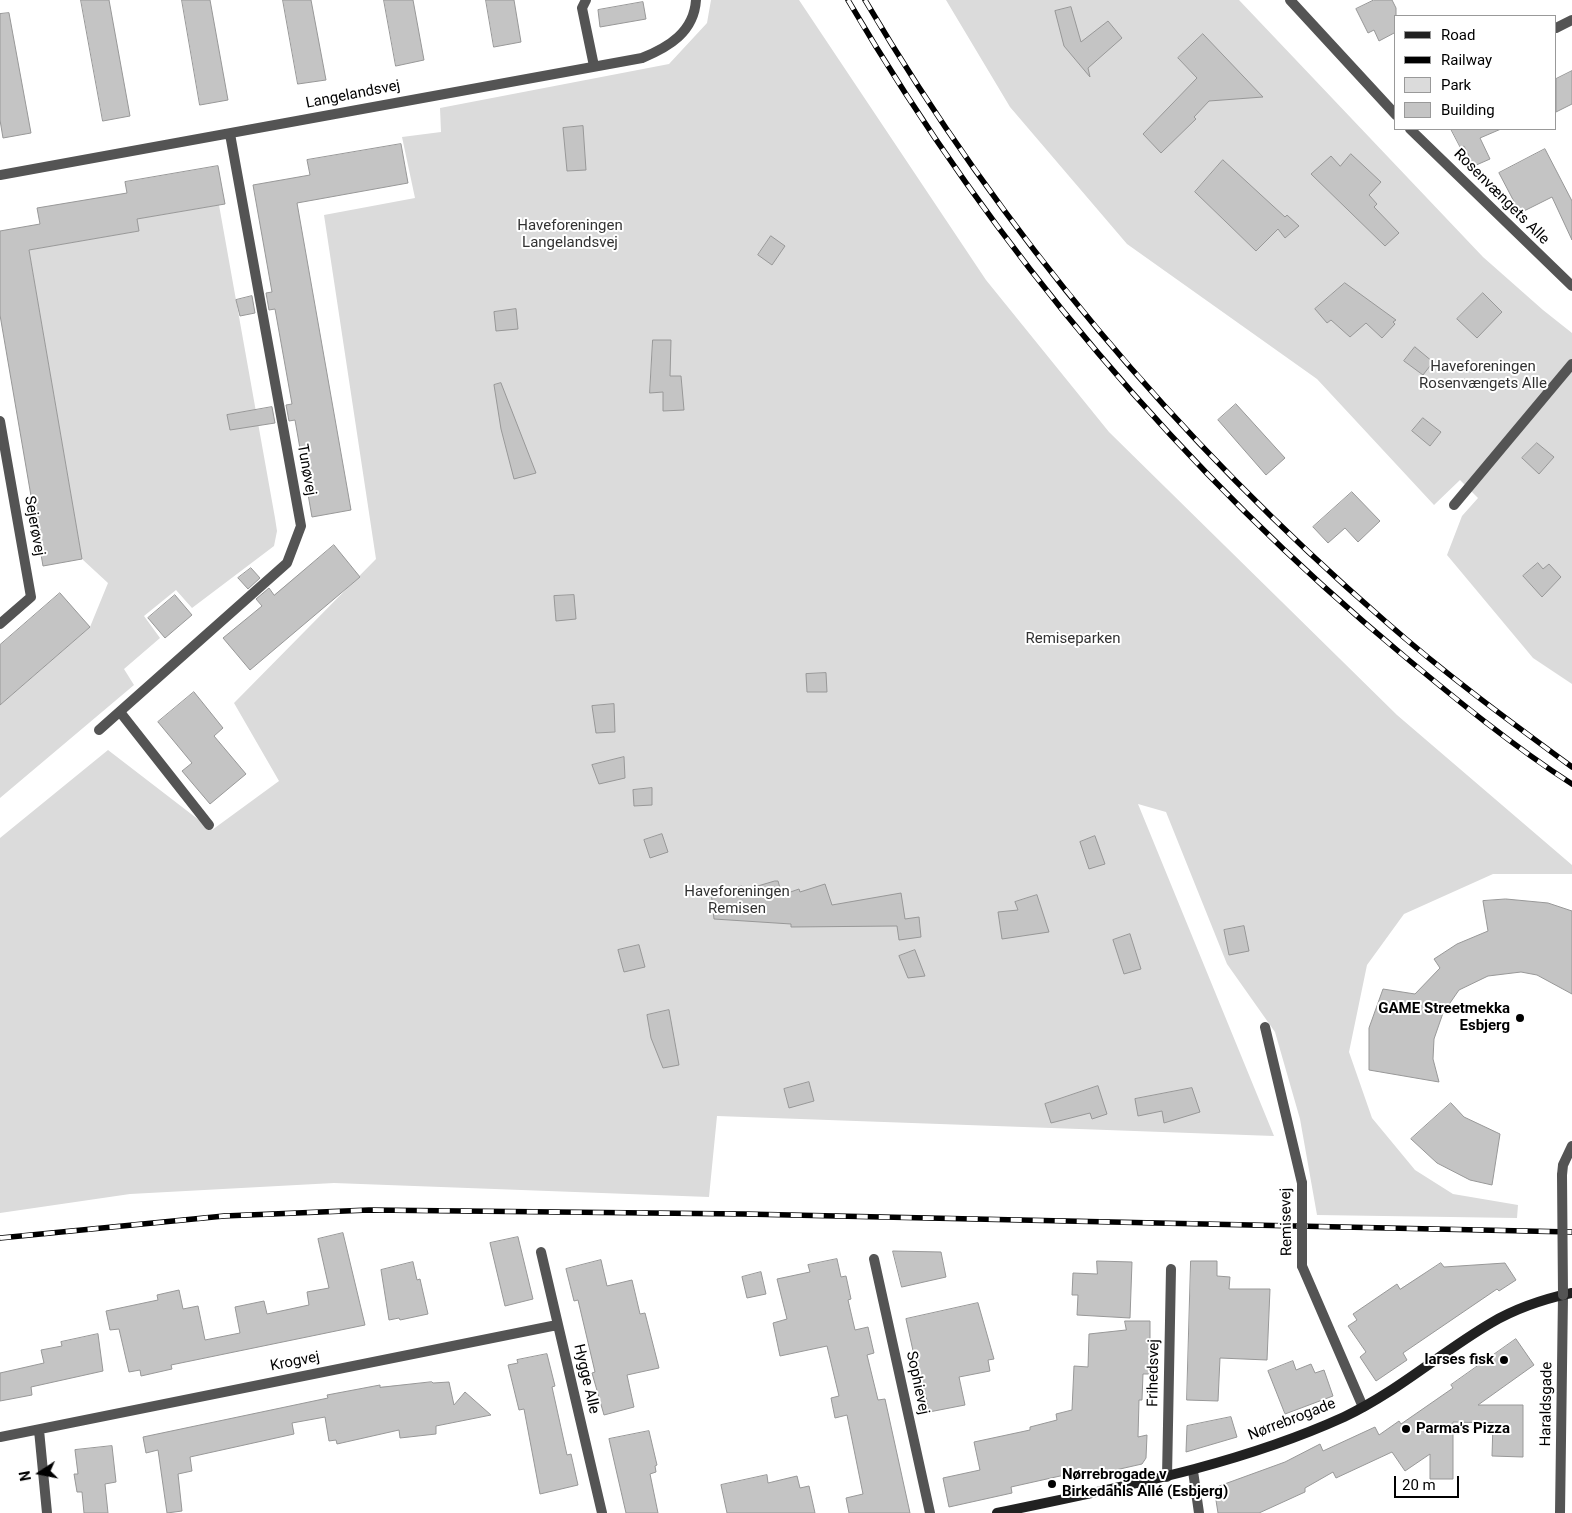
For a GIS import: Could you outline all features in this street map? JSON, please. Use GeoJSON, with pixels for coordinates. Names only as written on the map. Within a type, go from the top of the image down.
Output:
{"type":"FeatureCollection","features":[{"type":"Feature","properties":{"kind":"street","name":"Langelandsvej"},"geometry":{"type":"LineString","coordinates":[[0,175],[642,58],[666,48],[686,29],[695,14],[696,0]]}},
{"type":"Feature","properties":{"kind":"street"},"geometry":{"type":"LineString","coordinates":[[1290,0],[1394,112]]}},
{"type":"Feature","properties":{"kind":"street"},"geometry":{"type":"LineString","coordinates":[[583,3],[594,66]]}},
{"type":"Feature","properties":{"kind":"street"},"geometry":{"type":"LineString","coordinates":[[1557,28],[1572,20]]}},
{"type":"Feature","properties":{"kind":"street","name":"Rosenvængets Alle"},"geometry":{"type":"LineString","coordinates":[[1411,130],[1572,286]]}},
{"type":"Feature","properties":{"kind":"street","name":"Tunøvej"},"geometry":{"type":"LineString","coordinates":[[99,730],[287,563],[301,526],[230,134]]}},
{"type":"Feature","properties":{"kind":"street"},"geometry":{"type":"LineString","coordinates":[[1454,506],[1572,364]]}},
{"type":"Feature","properties":{"kind":"street","name":"Sejerøvej"},"geometry":{"type":"LineString","coordinates":[[0,421],[31,596],[0,624]]}},
{"type":"Feature","properties":{"kind":"street"},"geometry":{"type":"LineString","coordinates":[[120,712],[209,825]]}},
{"type":"Feature","properties":{"kind":"street","name":"Remisevej"},"geometry":{"type":"LineString","coordinates":[[1265,1028],[1302,1184],[1302,1266],[1363,1407]]}},
{"type":"Feature","properties":{"kind":"street","name":"Haraldsgade"},"geometry":{"type":"LineString","coordinates":[[1560,1513],[1567,1294],[1562,1175],[1566,1156],[1572,1146]]}},
{"type":"Feature","properties":{"kind":"street","name":"Hygge Alle"},"geometry":{"type":"LineString","coordinates":[[541,1252],[602,1513]]}},
{"type":"Feature","properties":{"kind":"street","name":"Sophievej"},"geometry":{"type":"LineString","coordinates":[[874,1258],[930,1513]]}},
{"type":"Feature","properties":{"kind":"street","name":"Frihedsvej"},"geometry":{"type":"LineString","coordinates":[[1167,1477],[1171,1269]]}},
{"type":"Feature","properties":{"kind":"street","name":"Nørrebrogade"},"geometry":{"type":"LineString","coordinates":[[997,1513],[1194,1471],[1282,1441],[1363,1407],[1386,1394],[1491,1323],[1537,1303],[1567,1294]]}},
{"type":"Feature","properties":{"kind":"street","name":"Krogvej"},"geometry":{"type":"LineString","coordinates":[[0,1437],[557,1325]]}},
{"type":"Feature","properties":{"kind":"street"},"geometry":{"type":"LineString","coordinates":[[39,1430],[48,1513]]}},
{"type":"Feature","properties":{"kind":"street"},"geometry":{"type":"LineString","coordinates":[[1194,1471],[1199,1513]]}},
{"type":"Feature","properties":{"kind":"green space"},"geometry":{"type":"Polygon","coordinates":[[[711,0],[799,0],[986,280],[1109,432],[1397,715],[1572,865],[1572,874],[1493,874],[1404,914],[1367,965],[1349,1052],[1372,1118],[1415,1170],[1453,1194],[1518,1205],[1517,1218],[1317,1215],[1300,1119],[1275,1032],[1227,964],[1166,812],[1138,804],[1274,1136],[717,1116],[709,1197],[334,1183],[130,1194],[0,1213],[0,838],[108,750],[212,830],[279,781],[234,703],[376,559],[324,215],[415,198],[402,137],[441,132],[440,108],[669,64],[707,23],[711,0]]]}},
{"type":"Feature","properties":{"kind":"green space","name":"Haveforeningen Rosenvængets Alle"},"geometry":{"type":"Polygon","coordinates":[[[946,0],[1239,0],[1483,257],[1572,333],[1572,684],[1533,658],[1447,555],[1462,516],[1478,498],[1460,480],[1434,505],[1317,379],[1127,244],[1010,107],[946,0]]]}},
{"type":"Feature","properties":{"kind":"green space"},"geometry":{"type":"Polygon","coordinates":[[[219,205],[275,518],[277,531],[274,546],[192,608],[176,590],[144,616],[160,638],[124,669],[134,685],[0,798],[0,705],[90,627],[108,583],[82,559],[29,250],[139,231],[137,219],[219,205]]]}},
{"type":"Feature","properties":{"kind":"building"},"geometry":{"type":"Polygon","coordinates":[[[81,0],[109,0],[130,116],[103,121],[81,0]]]}},
{"type":"Feature","properties":{"kind":"building"},"geometry":{"type":"Polygon","coordinates":[[[182,0],[210,0],[228,100],[200,105],[182,0]]]}},
{"type":"Feature","properties":{"kind":"building"},"geometry":{"type":"Polygon","coordinates":[[[283,0],[311,0],[326,80],[298,84],[283,0]]]}},
{"type":"Feature","properties":{"kind":"building"},"geometry":{"type":"Polygon","coordinates":[[[384,0],[413,0],[424,60],[396,66],[384,0]]]}},
{"type":"Feature","properties":{"kind":"building"},"geometry":{"type":"Polygon","coordinates":[[[486,0],[514,0],[521,42],[494,47],[486,0]]]}},
{"type":"Feature","properties":{"kind":"building"},"geometry":{"type":"Polygon","coordinates":[[[1374,0],[1392,0],[1396,8],[1394,33],[1379,41],[1374,30],[1368,33],[1356,9],[1374,0]]]}},
{"type":"Feature","properties":{"kind":"building"},"geometry":{"type":"Polygon","coordinates":[[[643,2],[646,19],[600,27],[598,10],[643,2]]]}},
{"type":"Feature","properties":{"kind":"building"},"geometry":{"type":"Polygon","coordinates":[[[1071,7],[1081,42],[1108,21],[1122,38],[1088,68],[1090,77],[1064,46],[1055,11],[1071,7]]]}},
{"type":"Feature","properties":{"kind":"building"},"geometry":{"type":"Polygon","coordinates":[[[9,13],[31,133],[3,138],[0,120],[0,14],[9,13]]]}},
{"type":"Feature","properties":{"kind":"building"},"geometry":{"type":"Polygon","coordinates":[[[1203,34],[1263,97],[1209,101],[1194,117],[1196,119],[1161,153],[1143,134],[1197,78],[1178,58],[1203,34]]]}},
{"type":"Feature","properties":{"kind":"building"},"geometry":{"type":"Polygon","coordinates":[[[1572,71],[1572,104],[1557,112],[1557,78],[1572,71]]]}},
{"type":"Feature","properties":{"kind":"building"},"geometry":{"type":"Polygon","coordinates":[[[583,126],[586,170],[567,171],[563,128],[583,126]]]}},
{"type":"Feature","properties":{"kind":"building"},"geometry":{"type":"Polygon","coordinates":[[[1452,130],[1499,130],[1480,138],[1490,159],[1474,166],[1464,146],[1461,148],[1452,130]]]}},
{"type":"Feature","properties":{"kind":"building"},"geometry":{"type":"Polygon","coordinates":[[[401,144],[408,183],[297,203],[351,510],[312,517],[295,420],[289,421],[286,405],[292,404],[275,309],[269,310],[266,293],[272,292],[253,185],[310,175],[307,160],[401,144]]]}},
{"type":"Feature","properties":{"kind":"building"},"geometry":{"type":"Polygon","coordinates":[[[1545,149],[1572,201],[1572,240],[1552,197],[1520,213],[1499,173],[1545,149]]]}},
{"type":"Feature","properties":{"kind":"building"},"geometry":{"type":"Polygon","coordinates":[[[1351,154],[1381,182],[1369,195],[1377,204],[1374,207],[1399,233],[1385,246],[1311,174],[1331,156],[1340,166],[1351,154]]]}},
{"type":"Feature","properties":{"kind":"building"},"geometry":{"type":"Polygon","coordinates":[[[1223,160],[1285,217],[1287,215],[1299,226],[1285,238],[1278,229],[1256,251],[1195,192],[1223,160]]]}},
{"type":"Feature","properties":{"kind":"building"},"geometry":{"type":"Polygon","coordinates":[[[218,166],[225,204],[137,219],[139,231],[29,250],[82,559],[43,566],[0,315],[0,231],[40,224],[37,208],[127,193],[125,182],[218,166]]]}},
{"type":"Feature","properties":{"kind":"building"},"geometry":{"type":"Polygon","coordinates":[[[771,236],[785,246],[772,265],[758,255],[771,236]]]}},
{"type":"Feature","properties":{"kind":"building"},"geometry":{"type":"Polygon","coordinates":[[[1345,283],[1396,320],[1393,322],[1395,324],[1382,338],[1366,323],[1350,337],[1331,320],[1327,323],[1315,309],[1345,283]]]}},
{"type":"Feature","properties":{"kind":"building"},"geometry":{"type":"Polygon","coordinates":[[[1483,293],[1502,312],[1477,338],[1457,319],[1483,293]]]}},
{"type":"Feature","properties":{"kind":"building"},"geometry":{"type":"Polygon","coordinates":[[[252,296],[255,313],[240,316],[236,300],[252,296]]]}},
{"type":"Feature","properties":{"kind":"building"},"geometry":{"type":"Polygon","coordinates":[[[516,309],[518,329],[496,331],[494,312],[516,309]]]}},
{"type":"Feature","properties":{"kind":"building"},"geometry":{"type":"Polygon","coordinates":[[[653,340],[671,340],[670,376],[681,376],[684,410],[663,411],[663,392],[650,393],[653,340]]]}},
{"type":"Feature","properties":{"kind":"building"},"geometry":{"type":"Polygon","coordinates":[[[1415,347],[1433,362],[1423,375],[1404,361],[1415,347]]]}},
{"type":"Feature","properties":{"kind":"building"},"geometry":{"type":"Polygon","coordinates":[[[501,383],[536,473],[514,479],[501,429],[494,385],[501,383]]]}},
{"type":"Feature","properties":{"kind":"building"},"geometry":{"type":"Polygon","coordinates":[[[1236,404],[1285,458],[1266,475],[1218,420],[1236,404]]]}},
{"type":"Feature","properties":{"kind":"building"},"geometry":{"type":"Polygon","coordinates":[[[272,407],[275,423],[230,430],[227,415],[272,407]]]}},
{"type":"Feature","properties":{"kind":"building"},"geometry":{"type":"Polygon","coordinates":[[[1423,418],[1441,432],[1430,446],[1412,431],[1423,418]]]}},
{"type":"Feature","properties":{"kind":"building"},"geometry":{"type":"Polygon","coordinates":[[[1537,443],[1554,457],[1539,474],[1522,458],[1537,443]]]}},
{"type":"Feature","properties":{"kind":"building"},"geometry":{"type":"Polygon","coordinates":[[[1352,492],[1380,521],[1358,542],[1345,528],[1328,543],[1313,527],[1352,492]]]}},
{"type":"Feature","properties":{"kind":"building"},"geometry":{"type":"Polygon","coordinates":[[[334,545],[360,577],[250,670],[223,638],[262,606],[256,599],[269,588],[274,595],[334,545]]]}},
{"type":"Feature","properties":{"kind":"building"},"geometry":{"type":"Polygon","coordinates":[[[1538,563],[1543,569],[1549,564],[1561,577],[1542,597],[1523,576],[1538,563]]]}},
{"type":"Feature","properties":{"kind":"building"},"geometry":{"type":"Polygon","coordinates":[[[251,568],[260,578],[248,589],[238,578],[251,568]]]}},
{"type":"Feature","properties":{"kind":"building"},"geometry":{"type":"Polygon","coordinates":[[[60,593],[90,627],[0,705],[0,645],[60,593]]]}},
{"type":"Feature","properties":{"kind":"building"},"geometry":{"type":"Polygon","coordinates":[[[175,595],[192,615],[165,638],[148,618],[175,595]]]}},
{"type":"Feature","properties":{"kind":"building"},"geometry":{"type":"Polygon","coordinates":[[[574,595],[576,619],[556,621],[554,596],[574,595]]]}},
{"type":"Feature","properties":{"kind":"building"},"geometry":{"type":"Polygon","coordinates":[[[826,673],[827,692],[807,692],[806,674],[826,673]]]}},
{"type":"Feature","properties":{"kind":"building"},"geometry":{"type":"Polygon","coordinates":[[[194,692],[223,728],[214,736],[246,774],[210,804],[182,771],[192,763],[158,722],[194,692]]]}},
{"type":"Feature","properties":{"kind":"building"},"geometry":{"type":"Polygon","coordinates":[[[614,704],[615,732],[596,733],[592,706],[614,704]]]}},
{"type":"Feature","properties":{"kind":"building"},"geometry":{"type":"Polygon","coordinates":[[[624,757],[625,778],[599,784],[592,765],[624,757]]]}},
{"type":"Feature","properties":{"kind":"building"},"geometry":{"type":"Polygon","coordinates":[[[652,788],[652,805],[634,806],[633,790],[652,788]]]}},
{"type":"Feature","properties":{"kind":"building"},"geometry":{"type":"Polygon","coordinates":[[[662,834],[668,852],[650,858],[644,840],[662,834]]]}},
{"type":"Feature","properties":{"kind":"building"},"geometry":{"type":"Polygon","coordinates":[[[1095,836],[1105,864],[1089,869],[1080,842],[1095,836]]]}},
{"type":"Feature","properties":{"kind":"building"},"geometry":{"type":"Polygon","coordinates":[[[778,881],[782,895],[799,889],[800,892],[825,884],[832,905],[901,893],[905,919],[919,917],[921,937],[899,940],[897,926],[791,927],[791,924],[714,919],[711,891],[742,886],[743,890],[778,881]]]}},
{"type":"Feature","properties":{"kind":"building"},"geometry":{"type":"Polygon","coordinates":[[[1037,895],[1049,932],[1002,939],[998,912],[1018,910],[1015,902],[1037,895]]]}},
{"type":"Feature","properties":{"kind":"building"},"geometry":{"type":"Polygon","coordinates":[[[1506,899],[1548,903],[1572,911],[1572,994],[1537,975],[1521,972],[1488,976],[1459,990],[1443,1013],[1434,1039],[1433,1059],[1439,1082],[1369,1070],[1369,1028],[1383,989],[1415,994],[1440,968],[1434,959],[1457,944],[1488,931],[1483,901],[1506,899]]]}},
{"type":"Feature","properties":{"kind":"building"},"geometry":{"type":"Polygon","coordinates":[[[1244,926],[1249,951],[1229,955],[1224,930],[1244,926]]]}},
{"type":"Feature","properties":{"kind":"building"},"geometry":{"type":"Polygon","coordinates":[[[1130,934],[1141,969],[1124,974],[1113,940],[1130,934]]]}},
{"type":"Feature","properties":{"kind":"building"},"geometry":{"type":"Polygon","coordinates":[[[639,945],[645,967],[624,972],[618,950],[639,945]]]}},
{"type":"Feature","properties":{"kind":"building"},"geometry":{"type":"Polygon","coordinates":[[[915,950],[925,976],[908,978],[899,956],[915,950]]]}},
{"type":"Feature","properties":{"kind":"building"},"geometry":{"type":"Polygon","coordinates":[[[669,1010],[679,1065],[663,1068],[651,1038],[647,1015],[669,1010]]]}},
{"type":"Feature","properties":{"kind":"building"},"geometry":{"type":"Polygon","coordinates":[[[809,1082],[814,1101],[789,1108],[784,1089],[809,1082]]]}},
{"type":"Feature","properties":{"kind":"building"},"geometry":{"type":"Polygon","coordinates":[[[1098,1086],[1107,1114],[1092,1119],[1090,1113],[1051,1123],[1045,1104],[1098,1086]]]}},
{"type":"Feature","properties":{"kind":"building"},"geometry":{"type":"Polygon","coordinates":[[[1192,1088],[1200,1112],[1164,1123],[1162,1111],[1138,1116],[1135,1099],[1192,1088]]]}},
{"type":"Feature","properties":{"kind":"building"},"geometry":{"type":"Polygon","coordinates":[[[1451,1103],[1464,1117],[1500,1134],[1492,1185],[1470,1180],[1437,1163],[1411,1139],[1451,1103]]]}},
{"type":"Feature","properties":{"kind":"building"},"geometry":{"type":"Polygon","coordinates":[[[343,1233],[365,1325],[171,1365],[172,1369],[141,1376],[140,1370],[129,1372],[119,1329],[110,1330],[106,1311],[158,1300],[157,1295],[179,1290],[183,1309],[198,1306],[205,1340],[240,1333],[235,1307],[264,1301],[267,1314],[309,1305],[307,1292],[329,1288],[318,1239],[343,1233]]]}},
{"type":"Feature","properties":{"kind":"building"},"geometry":{"type":"Polygon","coordinates":[[[518,1237],[533,1299],[505,1306],[490,1243],[518,1237]]]}},
{"type":"Feature","properties":{"kind":"building"},"geometry":{"type":"Polygon","coordinates":[[[893,1251],[941,1252],[946,1277],[902,1287],[893,1251]]]}},
{"type":"Feature","properties":{"kind":"building"},"geometry":{"type":"Polygon","coordinates":[[[837,1259],[841,1277],[846,1276],[851,1299],[848,1300],[855,1330],[868,1327],[874,1353],[867,1355],[878,1400],[885,1399],[910,1513],[849,1513],[846,1498],[863,1494],[847,1415],[835,1418],[831,1398],[839,1396],[827,1346],[780,1356],[773,1323],[787,1319],[777,1279],[810,1272],[808,1265],[837,1259]]]}},
{"type":"Feature","properties":{"kind":"building"},"geometry":{"type":"Polygon","coordinates":[[[601,1260],[607,1286],[632,1280],[640,1314],[645,1313],[659,1368],[627,1375],[634,1407],[604,1415],[592,1373],[595,1372],[578,1300],[574,1301],[566,1269],[601,1260]]]}},
{"type":"Feature","properties":{"kind":"building"},"geometry":{"type":"Polygon","coordinates":[[[1097,1261],[1132,1262],[1130,1318],[1077,1315],[1078,1295],[1072,1295],[1073,1273],[1097,1274],[1097,1261]]]}},
{"type":"Feature","properties":{"kind":"building"},"geometry":{"type":"Polygon","coordinates":[[[1191,1261],[1217,1261],[1217,1276],[1230,1277],[1229,1289],[1270,1289],[1267,1360],[1220,1358],[1218,1401],[1187,1400],[1191,1261]]]}},
{"type":"Feature","properties":{"kind":"building"},"geometry":{"type":"Polygon","coordinates":[[[413,1262],[417,1280],[420,1279],[428,1314],[400,1320],[399,1318],[389,1320],[381,1270],[413,1262]]]}},
{"type":"Feature","properties":{"kind":"building"},"geometry":{"type":"Polygon","coordinates":[[[1441,1263],[1444,1267],[1505,1263],[1516,1280],[1499,1291],[1497,1289],[1403,1353],[1407,1360],[1376,1381],[1360,1357],[1366,1352],[1348,1326],[1357,1320],[1353,1314],[1397,1284],[1400,1289],[1441,1263]]]}},
{"type":"Feature","properties":{"kind":"building"},"geometry":{"type":"Polygon","coordinates":[[[761,1272],[766,1294],[747,1298],[742,1277],[761,1272]]]}},
{"type":"Feature","properties":{"kind":"building"},"geometry":{"type":"Polygon","coordinates":[[[978,1303],[994,1359],[988,1360],[990,1371],[959,1377],[965,1405],[929,1412],[926,1396],[923,1396],[906,1319],[978,1303]]]}},
{"type":"Feature","properties":{"kind":"building"},"geometry":{"type":"Polygon","coordinates":[[[1125,1321],[1150,1321],[1150,1374],[1143,1374],[1142,1400],[1139,1400],[1138,1437],[1147,1435],[1146,1458],[1142,1464],[1089,1476],[1087,1470],[1011,1487],[1012,1493],[949,1507],[943,1478],[980,1470],[974,1442],[1030,1430],[1030,1427],[1057,1420],[1056,1414],[1072,1410],[1074,1366],[1088,1367],[1089,1334],[1126,1330],[1125,1321]]]}},
{"type":"Feature","properties":{"kind":"building"},"geometry":{"type":"Polygon","coordinates":[[[98,1334],[103,1371],[31,1387],[32,1395],[0,1401],[0,1373],[44,1363],[41,1350],[62,1346],[61,1342],[98,1334]]]}},
{"type":"Feature","properties":{"kind":"building"},"geometry":{"type":"Polygon","coordinates":[[[1516,1339],[1534,1365],[1478,1405],[1523,1405],[1523,1457],[1492,1456],[1493,1423],[1453,1422],[1453,1479],[1430,1479],[1430,1454],[1405,1471],[1392,1452],[1336,1478],[1333,1472],[1305,1488],[1305,1492],[1259,1513],[1218,1513],[1215,1494],[1219,1486],[1285,1462],[1320,1444],[1323,1451],[1375,1427],[1379,1435],[1399,1421],[1401,1424],[1453,1388],[1451,1385],[1516,1339]]]}},
{"type":"Feature","properties":{"kind":"building"},"geometry":{"type":"Polygon","coordinates":[[[547,1354],[555,1386],[552,1387],[567,1455],[571,1454],[578,1485],[540,1494],[524,1409],[519,1410],[508,1365],[518,1363],[517,1360],[547,1354]]]}},
{"type":"Feature","properties":{"kind":"building"},"geometry":{"type":"Polygon","coordinates":[[[1293,1361],[1296,1370],[1311,1364],[1315,1373],[1324,1370],[1333,1396],[1285,1414],[1268,1371],[1293,1361]]]}},
{"type":"Feature","properties":{"kind":"building"},"geometry":{"type":"Polygon","coordinates":[[[449,1382],[454,1405],[465,1392],[491,1415],[436,1426],[436,1434],[400,1438],[399,1430],[337,1444],[336,1440],[329,1441],[325,1417],[292,1423],[294,1434],[190,1457],[192,1471],[178,1474],[182,1511],[167,1513],[158,1450],[146,1453],[143,1437],[328,1398],[327,1395],[380,1385],[380,1387],[449,1382]]]}},
{"type":"Feature","properties":{"kind":"building"},"geometry":{"type":"Polygon","coordinates":[[[1231,1417],[1237,1437],[1186,1452],[1187,1426],[1231,1417]]]}},
{"type":"Feature","properties":{"kind":"building"},"geometry":{"type":"Polygon","coordinates":[[[649,1431],[657,1465],[655,1466],[656,1472],[650,1474],[658,1513],[626,1513],[609,1439],[649,1431]]]}},
{"type":"Feature","properties":{"kind":"building"},"geometry":{"type":"Polygon","coordinates":[[[112,1446],[116,1482],[105,1484],[108,1513],[84,1513],[82,1492],[77,1492],[74,1474],[78,1474],[75,1450],[112,1446]]]}},
{"type":"Feature","properties":{"kind":"building"},"geometry":{"type":"Polygon","coordinates":[[[767,1475],[768,1483],[797,1476],[800,1488],[809,1486],[815,1513],[727,1513],[721,1485],[767,1475]]]}},
{"type":"Feature","properties":{"kind":"railway"},"geometry":{"type":"LineString","coordinates":[[848,0],[905,92],[965,182],[1030,268],[1098,352],[1169,433],[1244,511],[1322,585],[1465,706],[1507,739],[1572,784]]}},
{"type":"Feature","properties":{"kind":"railway"},"geometry":{"type":"LineString","coordinates":[[865,0],[919,87],[976,171],[1036,252],[1100,332],[1167,408],[1237,482],[1309,553],[1385,621],[1453,678],[1572,767]]}},
{"type":"Feature","properties":{"kind":"railway"},"geometry":{"type":"LineString","coordinates":[[0,1238],[224,1216],[369,1210],[744,1214],[1572,1232]]}},
{"type":"Feature","properties":{"kind":"place","name":"GAME Streetmekka Esbjerg"},"geometry":{"type":"Point","coordinates":[1520,1018]}},
{"type":"Feature","properties":{"kind":"place","name":"larses fisk"},"geometry":{"type":"Point","coordinates":[1504,1360]}},
{"type":"Feature","properties":{"kind":"place","name":"Parma's Pizza"},"geometry":{"type":"Point","coordinates":[1406,1429]}},
{"type":"Feature","properties":{"kind":"place","name":"Nørrebrogade v Birkedahls Allé (Esbjerg)"},"geometry":{"type":"Point","coordinates":[1052,1484]}},
{"type":"Feature","properties":{"kind":"park label","name":"Haveforeningen Langelandsvej"},"geometry":{"type":"Point","coordinates":[570,234]}},
{"type":"Feature","properties":{"kind":"park label","name":"Remiseparken"},"geometry":{"type":"Point","coordinates":[1073,639]}},
{"type":"Feature","properties":{"kind":"park label","name":"Haveforeningen Remisen"},"geometry":{"type":"Point","coordinates":[737,900]}}]}
